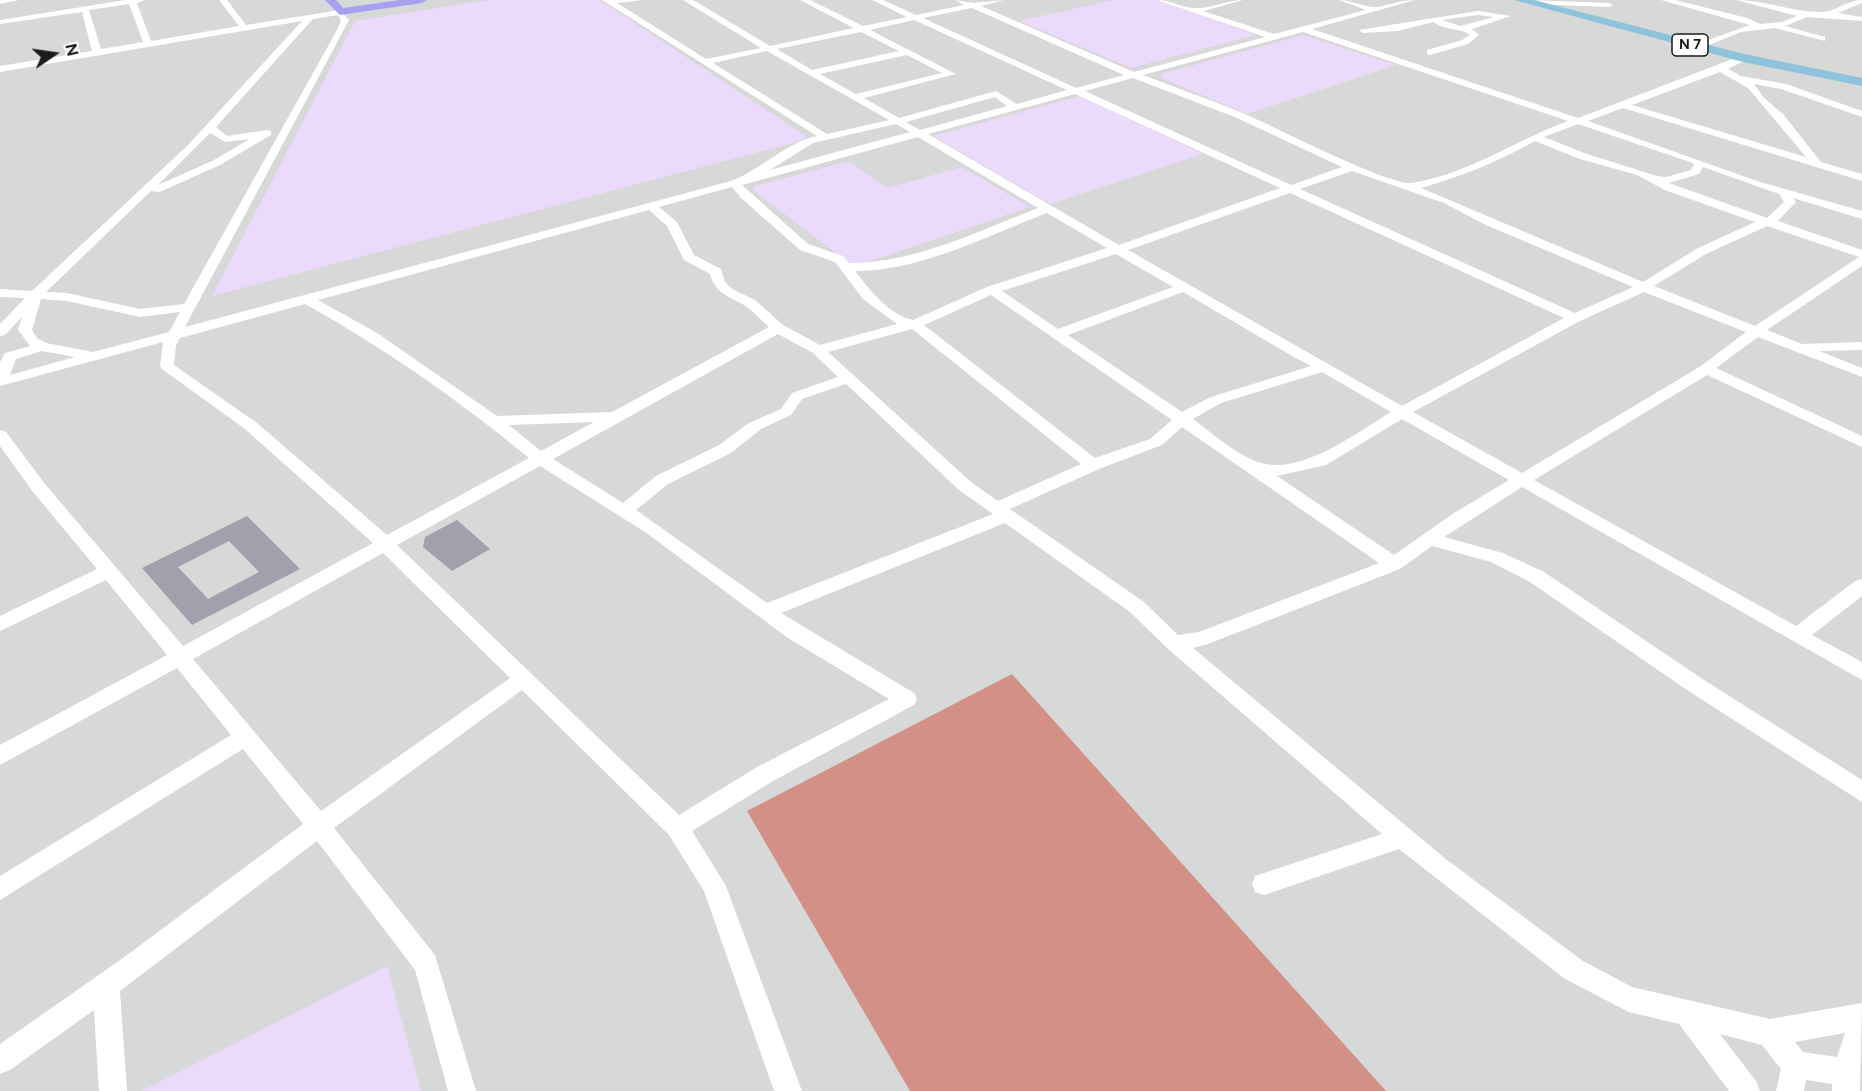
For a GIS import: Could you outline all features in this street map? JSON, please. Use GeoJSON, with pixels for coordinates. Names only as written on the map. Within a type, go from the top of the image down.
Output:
{"type":"FeatureCollection","features":[{"type":"Feature","properties":{"kind":"highway","name":"N 7"},"geometry":{"type":"LineString","coordinates":[[1524,1],[1697,47],[1862,82]]}},
{"type":"Feature","properties":{"kind":"main road"},"geometry":{"type":"LineString","coordinates":[[330,0],[340,12],[422,0]]}},
{"type":"Feature","properties":{"kind":"street"},"geometry":{"type":"LineString","coordinates":[[0,2],[15,0]]}},
{"type":"Feature","properties":{"kind":"street"},"geometry":{"type":"LineString","coordinates":[[223,0],[244,28]]}},
{"type":"Feature","properties":{"kind":"street"},"geometry":{"type":"LineString","coordinates":[[608,1],[640,0]]}},
{"type":"Feature","properties":{"kind":"street"},"geometry":{"type":"LineString","coordinates":[[687,0],[765,49],[856,97],[1114,250],[1862,672]]}},
{"type":"Feature","properties":{"kind":"street"},"geometry":{"type":"LineString","coordinates":[[804,0],[951,75],[856,97]]}},
{"type":"Feature","properties":{"kind":"street"},"geometry":{"type":"LineString","coordinates":[[876,0],[1575,318]]}},
{"type":"Feature","properties":{"kind":"street"},"geometry":{"type":"LineString","coordinates":[[959,0],[1132,75],[1241,116],[1353,166],[1448,201],[1490,222],[1644,287],[1758,330],[1862,373]]}},
{"type":"Feature","properties":{"kind":"street"},"geometry":{"type":"LineString","coordinates":[[704,62],[1000,0]]}},
{"type":"Feature","properties":{"kind":"street"},"geometry":{"type":"LineString","coordinates":[[1161,0],[1273,37]]}},
{"type":"Feature","properties":{"kind":"street"},"geometry":{"type":"LineString","coordinates":[[1194,11],[1239,0]]}},
{"type":"Feature","properties":{"kind":"street"},"geometry":{"type":"LineString","coordinates":[[1343,0],[1376,10]]}},
{"type":"Feature","properties":{"kind":"street"},"geometry":{"type":"LineString","coordinates":[[0,381],[1411,0]]}},
{"type":"Feature","properties":{"kind":"street"},"geometry":{"type":"LineString","coordinates":[[1665,0],[1822,39]]}},
{"type":"Feature","properties":{"kind":"street"},"geometry":{"type":"LineString","coordinates":[[1740,0],[1806,14],[1827,14],[1862,19]]}},
{"type":"Feature","properties":{"kind":"street"},"geometry":{"type":"LineString","coordinates":[[1827,14],[1862,0]]}},
{"type":"Feature","properties":{"kind":"street"},"geometry":{"type":"LineString","coordinates":[[0,22],[46,11],[85,9],[137,1],[148,44]]}},
{"type":"Feature","properties":{"kind":"street"},"geometry":{"type":"LineString","coordinates":[[608,1],[825,137]]}},
{"type":"Feature","properties":{"kind":"street"},"geometry":{"type":"LineString","coordinates":[[1524,1],[1614,3],[1572,14]]}},
{"type":"Feature","properties":{"kind":"street"},"geometry":{"type":"LineString","coordinates":[[85,9],[98,52]]}},
{"type":"Feature","properties":{"kind":"street"},"geometry":{"type":"LineString","coordinates":[[1,65],[98,52],[340,12],[345,20],[342,30],[286,128],[169,345],[166,366],[251,426],[356,516],[522,680],[677,828],[714,886],[788,1091]]}},
{"type":"Feature","properties":{"kind":"street"},"geometry":{"type":"LineString","coordinates":[[1363,30],[1398,28],[1435,19],[1478,13],[1507,16],[1466,28],[1444,26],[1435,19]]}},
{"type":"Feature","properties":{"kind":"street"},"geometry":{"type":"LineString","coordinates":[[1697,47],[1713,45],[1737,30],[1785,26],[1806,14]]}},
{"type":"Feature","properties":{"kind":"street"},"geometry":{"type":"LineString","coordinates":[[0,332],[63,267],[141,197],[193,146],[310,17]]}},
{"type":"Feature","properties":{"kind":"street"},"geometry":{"type":"LineString","coordinates":[[1747,20],[1758,27]]}},
{"type":"Feature","properties":{"kind":"street"},"geometry":{"type":"LineString","coordinates":[[1430,52],[1465,42],[1475,36],[1466,28]]}},
{"type":"Feature","properties":{"kind":"street"},"geometry":{"type":"LineString","coordinates":[[1303,29],[1577,120],[1753,183],[1791,192],[1862,215]]}},
{"type":"Feature","properties":{"kind":"street"},"geometry":{"type":"LineString","coordinates":[[809,73],[908,52]]}},
{"type":"Feature","properties":{"kind":"street"},"geometry":{"type":"LineString","coordinates":[[1410,187],[1457,174],[1495,159],[1534,137],[1721,69],[1743,58]]}},
{"type":"Feature","properties":{"kind":"street"},"geometry":{"type":"LineString","coordinates":[[1778,65],[1806,94]]}},
{"type":"Feature","properties":{"kind":"street"},"geometry":{"type":"LineString","coordinates":[[1721,69],[1742,79],[1783,86],[1862,114]]}},
{"type":"Feature","properties":{"kind":"street"},"geometry":{"type":"LineString","coordinates":[[1742,79],[1779,116],[1816,163]]}},
{"type":"Feature","properties":{"kind":"street"},"geometry":{"type":"LineString","coordinates":[[735,183],[755,176],[810,141],[898,122],[996,94],[1016,107]]}},
{"type":"Feature","properties":{"kind":"street"},"geometry":{"type":"LineString","coordinates":[[1620,104],[1862,178]]}},
{"type":"Feature","properties":{"kind":"street"},"geometry":{"type":"LineString","coordinates":[[209,127],[225,139]]}},
{"type":"Feature","properties":{"kind":"street"},"geometry":{"type":"LineString","coordinates":[[193,146],[286,128]]}},
{"type":"Feature","properties":{"kind":"street"},"geometry":{"type":"LineString","coordinates":[[141,197],[216,163],[267,133]]}},
{"type":"Feature","properties":{"kind":"street"},"geometry":{"type":"LineString","coordinates":[[1534,137],[1592,159],[1611,162],[1658,179],[1666,180],[1685,176],[1695,172],[1700,163]]}},
{"type":"Feature","properties":{"kind":"street"},"geometry":{"type":"LineString","coordinates":[[609,217],[731,178],[780,158]]}},
{"type":"Feature","properties":{"kind":"street"},"geometry":{"type":"LineString","coordinates":[[818,350],[914,324],[992,290],[1114,250],[1353,166]]}},
{"type":"Feature","properties":{"kind":"street"},"geometry":{"type":"LineString","coordinates":[[1685,176],[1706,190]]}},
{"type":"Feature","properties":{"kind":"street"},"geometry":{"type":"LineString","coordinates":[[1685,176],[1687,201]]}},
{"type":"Feature","properties":{"kind":"street"},"geometry":{"type":"LineString","coordinates":[[1658,179],[1696,208],[1714,204],[1862,254]]}},
{"type":"Feature","properties":{"kind":"street"},"geometry":{"type":"LineString","coordinates":[[735,183],[745,196],[804,247],[828,254],[847,267],[868,297],[900,321],[914,324],[1093,465]]}},
{"type":"Feature","properties":{"kind":"street"},"geometry":{"type":"LineString","coordinates":[[1252,466],[1278,471],[1299,467],[1339,451],[1402,411],[1575,318],[1644,287],[1702,251],[1762,223],[1769,223],[1785,210],[1790,202],[1784,196],[1791,192]]}},
{"type":"Feature","properties":{"kind":"street"},"geometry":{"type":"LineString","coordinates":[[651,206],[673,225],[673,232],[685,245],[688,257],[710,267],[727,292],[750,303],[778,328],[818,350],[911,439],[965,486],[1137,607],[1174,643],[1439,868],[1574,970],[1629,999],[1770,1034],[1862,1016]]}},
{"type":"Feature","properties":{"kind":"street"},"geometry":{"type":"LineString","coordinates":[[847,267],[866,268],[930,253],[1046,209]]}},
{"type":"Feature","properties":{"kind":"street"},"geometry":{"type":"LineString","coordinates":[[609,217],[645,217],[673,225]]}},
{"type":"Feature","properties":{"kind":"street"},"geometry":{"type":"LineString","coordinates":[[1174,643],[1201,639],[1394,564],[1429,539],[1585,440],[1706,369],[1758,330],[1862,260]]}},
{"type":"Feature","properties":{"kind":"street"},"geometry":{"type":"LineString","coordinates":[[2,292],[63,267]]}},
{"type":"Feature","properties":{"kind":"street"},"geometry":{"type":"LineString","coordinates":[[1057,334],[1182,288]]}},
{"type":"Feature","properties":{"kind":"street"},"geometry":{"type":"LineString","coordinates":[[992,290],[1394,564]]}},
{"type":"Feature","properties":{"kind":"street"},"geometry":{"type":"LineString","coordinates":[[2,292],[67,297],[140,313],[191,307]]}},
{"type":"Feature","properties":{"kind":"street"},"geometry":{"type":"LineString","coordinates":[[36,295],[25,330],[31,341],[42,347],[82,355],[101,355]]}},
{"type":"Feature","properties":{"kind":"street"},"geometry":{"type":"LineString","coordinates":[[306,299],[372,336],[494,421],[541,459],[624,511],[765,612],[908,699],[765,774],[677,828]]}},
{"type":"Feature","properties":{"kind":"street"},"geometry":{"type":"LineString","coordinates":[[0,756],[778,328]]}},
{"type":"Feature","properties":{"kind":"street"},"geometry":{"type":"LineString","coordinates":[[1799,347],[1862,346]]}},
{"type":"Feature","properties":{"kind":"street"},"geometry":{"type":"LineString","coordinates":[[0,381],[10,356],[42,347]]}},
{"type":"Feature","properties":{"kind":"street"},"geometry":{"type":"LineString","coordinates":[[765,612],[1001,512],[1093,465],[1156,442],[1196,409],[1233,394],[1324,368]]}},
{"type":"Feature","properties":{"kind":"street"},"geometry":{"type":"LineString","coordinates":[[1706,369],[1862,442]]}},
{"type":"Feature","properties":{"kind":"street"},"geometry":{"type":"LineString","coordinates":[[624,511],[662,480],[698,460],[725,449],[755,426],[786,412],[797,396],[848,378]]}},
{"type":"Feature","properties":{"kind":"street"},"geometry":{"type":"LineString","coordinates":[[494,421],[617,417]]}},
{"type":"Feature","properties":{"kind":"street"},"geometry":{"type":"LineString","coordinates":[[0,435],[318,825],[426,964],[462,1091]]}},
{"type":"Feature","properties":{"kind":"street"},"geometry":{"type":"LineString","coordinates":[[1288,491],[1286,486],[1289,476],[1299,467]]}},
{"type":"Feature","properties":{"kind":"street"},"geometry":{"type":"LineString","coordinates":[[1429,539],[1497,557],[1537,577],[1862,792]]}},
{"type":"Feature","properties":{"kind":"street"},"geometry":{"type":"LineString","coordinates":[[0,624],[109,571]]}},
{"type":"Feature","properties":{"kind":"street"},"geometry":{"type":"LineString","coordinates":[[1798,635],[1862,586]]}},
{"type":"Feature","properties":{"kind":"street"},"geometry":{"type":"LineString","coordinates":[[0,1060],[240,888],[318,825],[453,726],[522,680]]}},
{"type":"Feature","properties":{"kind":"street"},"geometry":{"type":"LineString","coordinates":[[0,890],[245,736]]}},
{"type":"Feature","properties":{"kind":"street"},"geometry":{"type":"LineString","coordinates":[[1264,884],[1403,837]]}},
{"type":"Feature","properties":{"kind":"street"},"geometry":{"type":"LineString","coordinates":[[106,986],[113,1091]]}},
{"type":"Feature","properties":{"kind":"street"},"geometry":{"type":"LineString","coordinates":[[1688,1014],[1746,1091]]}},
{"type":"Feature","properties":{"kind":"street"},"geometry":{"type":"LineString","coordinates":[[1770,1034],[1793,1078],[1851,1079],[1862,1022]]}},
{"type":"Feature","properties":{"kind":"shaded area"},"geometry":{"type":"Polygon","coordinates":[[[0,0],[1862,0],[1862,1091],[0,1091],[0,0]]]}},
{"type":"Feature","properties":{"kind":"shaded area"},"geometry":{"type":"Polygon","coordinates":[[[489,0],[600,0],[806,136],[801,141],[212,296],[355,21],[489,0]]]}},
{"type":"Feature","properties":{"kind":"shaded area"},"geometry":{"type":"Polygon","coordinates":[[[1113,0],[1157,0],[1256,35],[1131,68],[1019,21],[1113,0]]]}},
{"type":"Feature","properties":{"kind":"shaded area"},"geometry":{"type":"Polygon","coordinates":[[[1303,35],[1396,65],[1247,114],[1161,78],[1161,74],[1303,35]]]}},
{"type":"Feature","properties":{"kind":"shaded area"},"geometry":{"type":"Polygon","coordinates":[[[1080,96],[1203,154],[1050,204],[933,136],[1080,96]]]}},
{"type":"Feature","properties":{"kind":"shaded area"},"geometry":{"type":"Polygon","coordinates":[[[848,161],[888,188],[962,167],[1030,207],[862,264],[850,264],[753,190],[756,186],[848,161]]]}},
{"type":"Feature","properties":{"kind":"shaded area"},"geometry":{"type":"Polygon","coordinates":[[[1012,674],[1386,1091],[910,1091],[747,811],[1012,674]]]}},
{"type":"Feature","properties":{"kind":"shaded area"},"geometry":{"type":"Polygon","coordinates":[[[387,966],[421,1091],[142,1091],[387,966]]]}},
{"type":"Feature","properties":{"kind":"building"},"geometry":{"type":"Polygon","coordinates":[[[247,516],[300,569],[192,625],[142,568],[247,516]],[[229,541],[178,567],[208,599],[259,572],[229,541]]]}},
{"type":"Feature","properties":{"kind":"building"},"geometry":{"type":"Polygon","coordinates":[[[457,520],[490,549],[452,571],[423,547],[425,537],[457,520]]]}}]}
